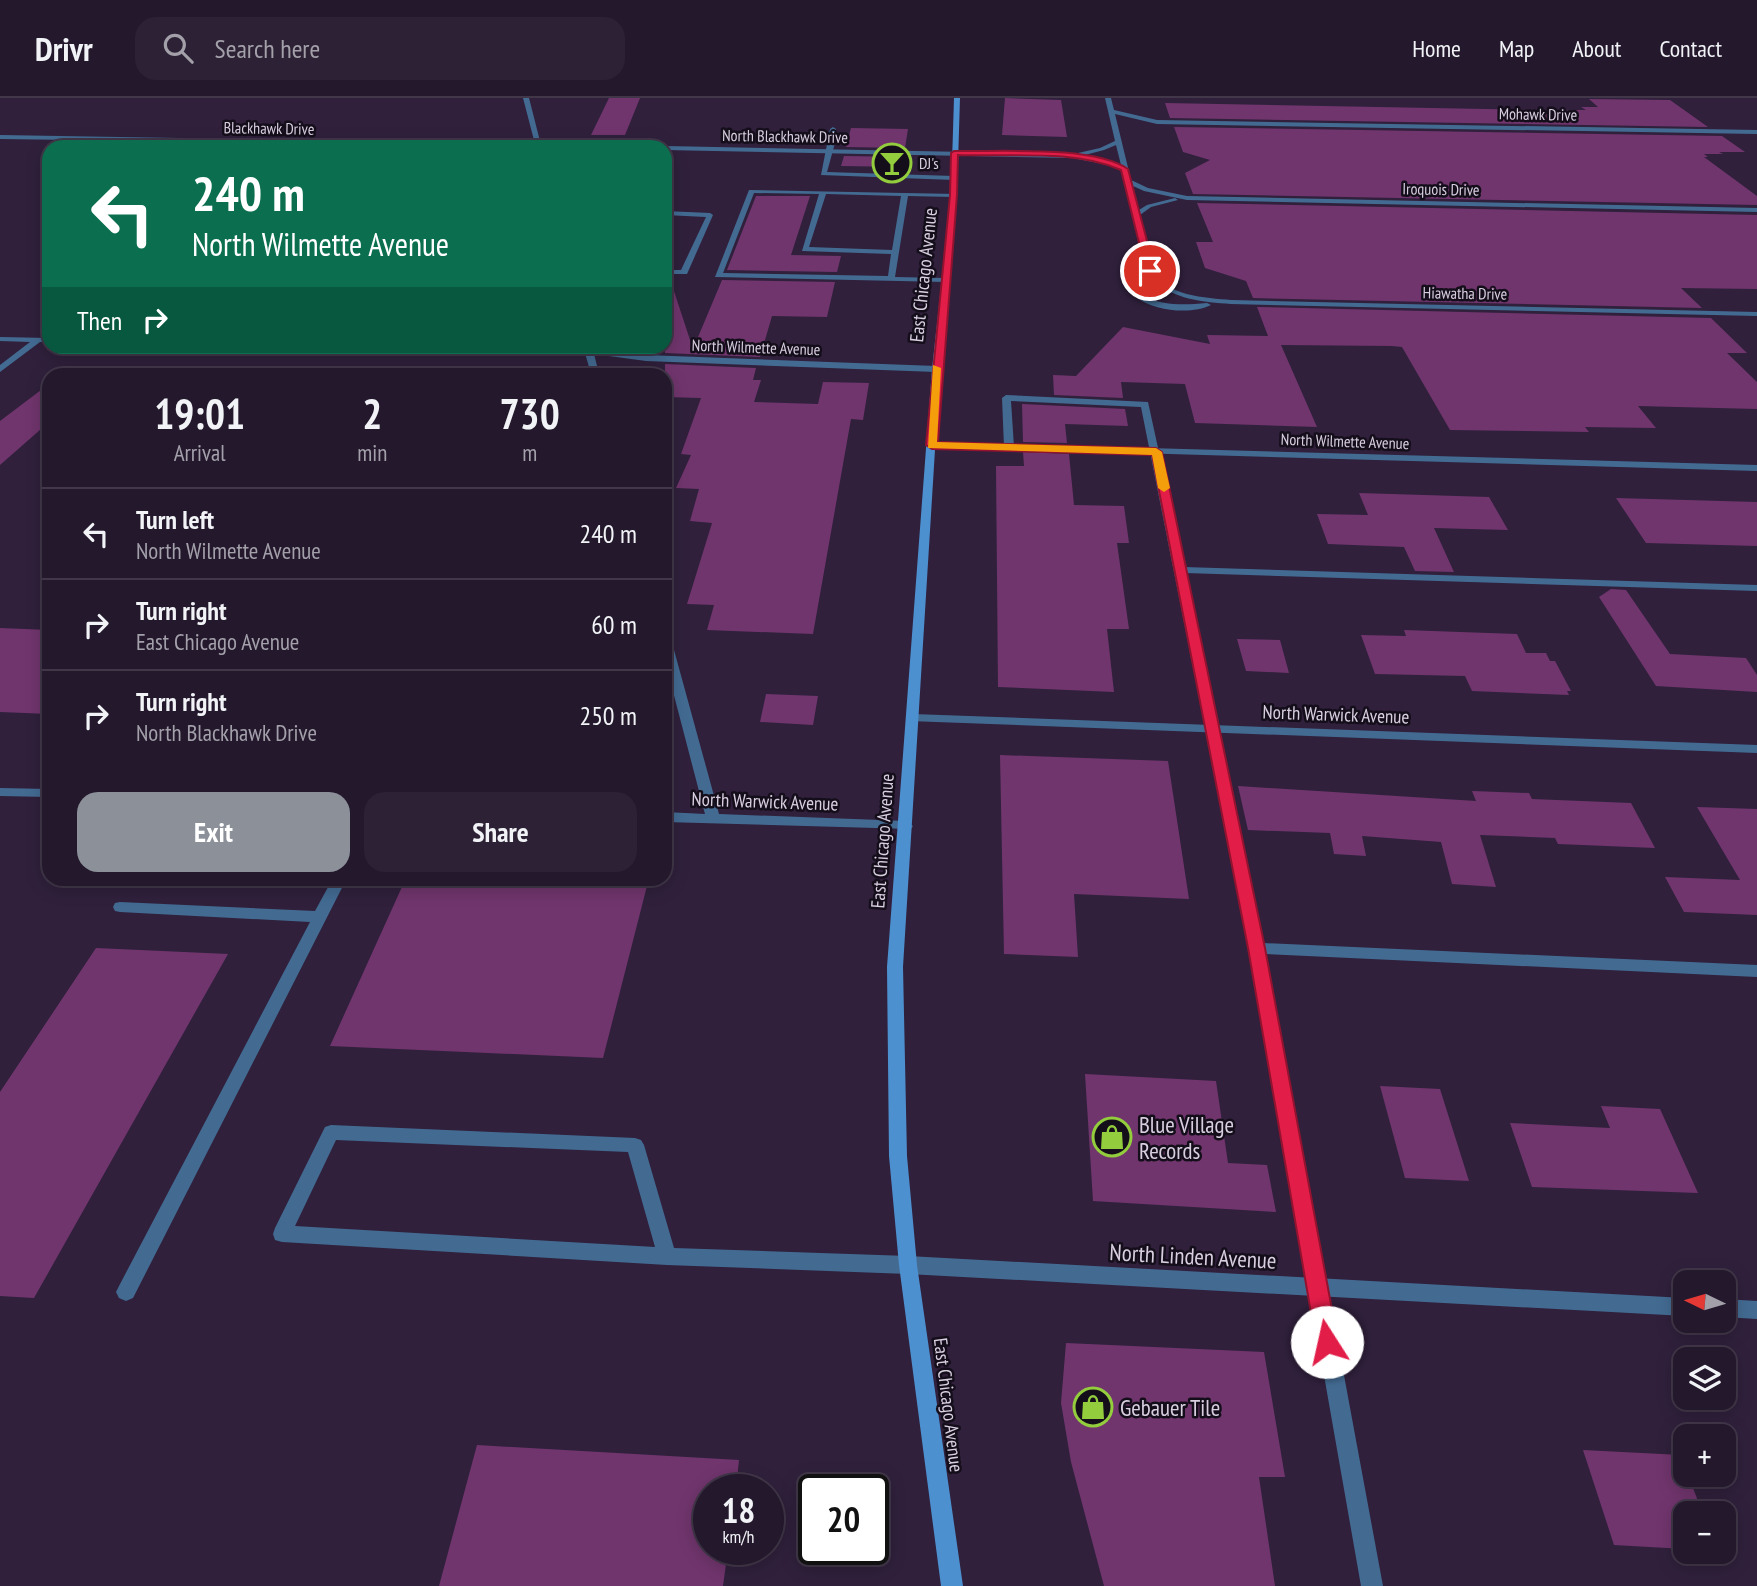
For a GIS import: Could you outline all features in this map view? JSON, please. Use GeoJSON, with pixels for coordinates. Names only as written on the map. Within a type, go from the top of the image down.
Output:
{"type":"FeatureCollection","features":[{"type":"Feature","properties":{"kind":"main road","name":"East Chicago Avenue"},"geometry":{"type":"LineString","coordinates":[[952,1586],[908,1265],[898,1156],[895,967],[936,369],[954,195],[957,98]]}},
{"type":"Feature","properties":{"kind":"street"},"geometry":{"type":"LineString","coordinates":[[526,98],[537,140]]}},
{"type":"Feature","properties":{"kind":"street"},"geometry":{"type":"LineString","coordinates":[[1108,98],[1153,277],[1143,282],[1139,291],[1141,298],[1152,304],[1177,308],[1231,302]]}},
{"type":"Feature","properties":{"kind":"street","name":"Mohawk Drive"},"geometry":{"type":"LineString","coordinates":[[1111,111],[1157,122],[1757,132]]}},
{"type":"Feature","properties":{"kind":"street"},"geometry":{"type":"LineString","coordinates":[[1136,126],[1157,122]]}},
{"type":"Feature","properties":{"kind":"street"},"geometry":{"type":"LineString","coordinates":[[833,129],[823,174],[954,178]]}},
{"type":"Feature","properties":{"kind":"street","name":"North Blackhawk Drive"},"geometry":{"type":"LineString","coordinates":[[1072,156],[1102,149],[1118,136]]}},
{"type":"Feature","properties":{"kind":"street","name":"Blackhawk Drive"},"geometry":{"type":"LineString","coordinates":[[0,137],[162,140]]}},
{"type":"Feature","properties":{"kind":"street","name":"North Blackhawk Drive"},"geometry":{"type":"LineString","coordinates":[[672,148],[1072,156],[1111,163],[1125,169]]}},
{"type":"Feature","properties":{"kind":"street","name":"Iroquois Drive"},"geometry":{"type":"LineString","coordinates":[[1128,181],[1167,195],[1187,198],[1757,210]]}},
{"type":"Feature","properties":{"kind":"street"},"geometry":{"type":"LineString","coordinates":[[945,280],[718,275],[751,191],[954,195]]}},
{"type":"Feature","properties":{"kind":"street"},"geometry":{"type":"LineString","coordinates":[[823,192],[805,249],[895,252]]}},
{"type":"Feature","properties":{"kind":"street"},"geometry":{"type":"LineString","coordinates":[[891,279],[905,194]]}},
{"type":"Feature","properties":{"kind":"street"},"geometry":{"type":"LineString","coordinates":[[1137,214],[1149,206],[1187,198]]}},
{"type":"Feature","properties":{"kind":"street"},"geometry":{"type":"LineString","coordinates":[[672,213],[710,215],[684,272],[672,272]]}},
{"type":"Feature","properties":{"kind":"street","name":"Hiawatha Drive"},"geometry":{"type":"LineString","coordinates":[[1153,277],[1174,290],[1203,299],[1231,302],[1757,314]]}},
{"type":"Feature","properties":{"kind":"street"},"geometry":{"type":"LineString","coordinates":[[0,339],[42,340]]}},
{"type":"Feature","properties":{"kind":"street"},"geometry":{"type":"LineString","coordinates":[[0,369],[38,340]]}},
{"type":"Feature","properties":{"kind":"street","name":"North Wilmette Avenue"},"geometry":{"type":"LineString","coordinates":[[620,354],[646,358],[936,369]]}},
{"type":"Feature","properties":{"kind":"street"},"geometry":{"type":"LineString","coordinates":[[1009,447],[1006,398],[1145,404],[1257,948],[1372,1586]]}},
{"type":"Feature","properties":{"kind":"street","name":"North Wilmette Avenue"},"geometry":{"type":"LineString","coordinates":[[932,445],[1757,468]]}},
{"type":"Feature","properties":{"kind":"street"},"geometry":{"type":"LineString","coordinates":[[1181,570],[1757,588]]}},
{"type":"Feature","properties":{"kind":"street"},"geometry":{"type":"LineString","coordinates":[[672,665],[713,818]]}},
{"type":"Feature","properties":{"kind":"street","name":"North Warwick Avenue"},"geometry":{"type":"LineString","coordinates":[[913,718],[1757,749]]}},
{"type":"Feature","properties":{"kind":"street"},"geometry":{"type":"LineString","coordinates":[[0,792],[42,793]]}},
{"type":"Feature","properties":{"kind":"street","name":"North Warwick Avenue"},"geometry":{"type":"LineString","coordinates":[[672,817],[906,826]]}},
{"type":"Feature","properties":{"kind":"street"},"geometry":{"type":"LineString","coordinates":[[126,1292],[336,886]]}},
{"type":"Feature","properties":{"kind":"street"},"geometry":{"type":"LineString","coordinates":[[120,907],[320,917]]}},
{"type":"Feature","properties":{"kind":"street"},"geometry":{"type":"LineString","coordinates":[[1257,948],[1757,971]]}},
{"type":"Feature","properties":{"kind":"street","name":"North Linden Avenue"},"geometry":{"type":"LineString","coordinates":[[667,1256],[635,1145],[331,1132],[282,1234],[667,1256],[908,1265],[1673,1306]]}},
{"type":"Feature","properties":{"kind":"street"},"geometry":{"type":"LineString","coordinates":[[1736,1309],[1757,1310]]}},
{"type":"Feature","properties":{"kind":"building"},"geometry":{"type":"Polygon","coordinates":[[[609,98],[640,98],[625,135],[591,135],[609,98]]]}},
{"type":"Feature","properties":{"kind":"building"},"geometry":{"type":"Polygon","coordinates":[[[1005,98],[1061,100],[1067,137],[1002,135],[1005,98]]]}},
{"type":"Feature","properties":{"kind":"building"},"geometry":{"type":"Polygon","coordinates":[[[1589,99],[1670,100],[1708,127],[1170,118],[1165,103],[1544,110],[1586,110],[1581,107],[1598,107],[1589,99]]]}},
{"type":"Feature","properties":{"kind":"building"},"geometry":{"type":"Polygon","coordinates":[[[1174,127],[1722,136],[1745,152],[1719,152],[1723,154],[1704,154],[1708,157],[1704,157],[1757,196],[1757,205],[1193,194],[1185,173],[1210,160],[1183,152],[1174,127]]]}},
{"type":"Feature","properties":{"kind":"building"},"geometry":{"type":"Polygon","coordinates":[[[851,128],[908,129],[905,148],[846,147],[851,128]]]}},
{"type":"Feature","properties":{"kind":"building"},"geometry":{"type":"Polygon","coordinates":[[[844,156],[904,157],[903,167],[841,166],[844,156]]]}},
{"type":"Feature","properties":{"kind":"building"},"geometry":{"type":"Polygon","coordinates":[[[756,196],[810,196],[791,255],[841,256],[837,272],[727,270],[756,196]]]}},
{"type":"Feature","properties":{"kind":"building"},"geometry":{"type":"Polygon","coordinates":[[[1197,203],[1757,215],[1757,289],[1681,288],[1702,308],[1253,298],[1246,281],[1205,268],[1196,242],[1213,242],[1197,203]]]}},
{"type":"Feature","properties":{"kind":"building"},"geometry":{"type":"Polygon","coordinates":[[[722,280],[835,282],[827,317],[772,316],[760,357],[672,353],[672,285],[693,349],[722,280]]]}},
{"type":"Feature","properties":{"kind":"building"},"geometry":{"type":"Polygon","coordinates":[[[1257,307],[1711,318],[1747,353],[1727,353],[1757,382],[1757,409],[1638,406],[1656,428],[1585,427],[1589,432],[1450,430],[1402,347],[1392,346],[1281,345],[1317,427],[1195,423],[1185,384],[1121,382],[1123,398],[1054,395],[1053,375],[1076,376],[1123,327],[1210,344],[1207,335],[1268,336],[1257,307]]]}},
{"type":"Feature","properties":{"kind":"building"},"geometry":{"type":"Polygon","coordinates":[[[665,364],[756,368],[753,380],[761,380],[754,402],[818,404],[823,382],[869,383],[863,420],[851,419],[813,634],[707,630],[714,605],[687,604],[712,523],[690,521],[699,489],[676,488],[691,455],[681,454],[701,398],[672,397],[672,368],[665,368],[665,364]]]}},
{"type":"Feature","properties":{"kind":"building"},"geometry":{"type":"Polygon","coordinates":[[[42,389],[42,428],[0,465],[0,421],[42,389]]]}},
{"type":"Feature","properties":{"kind":"building"},"geometry":{"type":"Polygon","coordinates":[[[1022,404],[1125,409],[1128,426],[1065,424],[1067,443],[1023,442],[1022,404]]]}},
{"type":"Feature","properties":{"kind":"building"},"geometry":{"type":"Polygon","coordinates":[[[1023,452],[1069,454],[1074,505],[1124,506],[1129,543],[1117,543],[1129,629],[1107,629],[1114,692],[998,687],[996,466],[1024,466],[1023,452]]]}},
{"type":"Feature","properties":{"kind":"building"},"geometry":{"type":"Polygon","coordinates":[[[1359,493],[1489,497],[1508,530],[1434,528],[1454,572],[1415,571],[1404,547],[1328,544],[1317,514],[1368,515],[1359,493]]]}},
{"type":"Feature","properties":{"kind":"building"},"geometry":{"type":"Polygon","coordinates":[[[1616,498],[1757,502],[1757,546],[1646,543],[1616,498]]]}},
{"type":"Feature","properties":{"kind":"building"},"geometry":{"type":"Polygon","coordinates":[[[1611,589],[1626,590],[1670,654],[1746,658],[1757,675],[1757,692],[1656,686],[1599,597],[1611,589]]]}},
{"type":"Feature","properties":{"kind":"building"},"geometry":{"type":"Polygon","coordinates":[[[0,628],[42,630],[42,714],[0,712],[0,628]]]}},
{"type":"Feature","properties":{"kind":"building"},"geometry":{"type":"Polygon","coordinates":[[[1404,630],[1517,634],[1526,653],[1546,653],[1550,661],[1555,661],[1571,691],[1567,691],[1569,695],[1472,691],[1465,676],[1375,674],[1361,635],[1406,636],[1404,630]]]}},
{"type":"Feature","properties":{"kind":"building"},"geometry":{"type":"Polygon","coordinates":[[[1237,639],[1280,640],[1289,673],[1246,671],[1237,639]]]}},
{"type":"Feature","properties":{"kind":"building"},"geometry":{"type":"Polygon","coordinates":[[[766,694],[818,696],[813,725],[760,722],[766,694]]]}},
{"type":"Feature","properties":{"kind":"building"},"geometry":{"type":"Polygon","coordinates":[[[1000,755],[1168,761],[1189,899],[1074,894],[1078,957],[1004,954],[1000,755]]]}},
{"type":"Feature","properties":{"kind":"building"},"geometry":{"type":"Polygon","coordinates":[[[1238,786],[1476,801],[1472,791],[1529,793],[1532,799],[1631,803],[1655,848],[1558,844],[1555,838],[1480,835],[1496,887],[1452,884],[1441,842],[1362,836],[1366,856],[1334,854],[1330,833],[1248,830],[1238,786]]]}},
{"type":"Feature","properties":{"kind":"building"},"geometry":{"type":"Polygon","coordinates":[[[1697,807],[1757,809],[1757,915],[1684,912],[1665,877],[1740,880],[1697,807]]]}},
{"type":"Feature","properties":{"kind":"building"},"geometry":{"type":"Polygon","coordinates":[[[402,886],[647,886],[603,1058],[330,1046],[402,886]]]}},
{"type":"Feature","properties":{"kind":"building"},"geometry":{"type":"Polygon","coordinates":[[[96,948],[228,954],[34,1298],[0,1296],[0,1092],[96,948]]]}},
{"type":"Feature","properties":{"kind":"building"},"geometry":{"type":"Polygon","coordinates":[[[1085,1074],[1216,1081],[1228,1163],[1267,1165],[1276,1212],[1093,1201],[1085,1074]]]}},
{"type":"Feature","properties":{"kind":"building"},"geometry":{"type":"Polygon","coordinates":[[[1380,1086],[1440,1089],[1469,1181],[1405,1178],[1380,1086]]]}},
{"type":"Feature","properties":{"kind":"building"},"geometry":{"type":"Polygon","coordinates":[[[1601,1106],[1660,1109],[1698,1193],[1532,1187],[1510,1123],[1610,1128],[1601,1106]]]}},
{"type":"Feature","properties":{"kind":"building"},"geometry":{"type":"Polygon","coordinates":[[[1066,1343],[1264,1352],[1285,1477],[1259,1477],[1275,1586],[1104,1586],[1071,1462],[1061,1403],[1066,1343]]]}},
{"type":"Feature","properties":{"kind":"building"},"geometry":{"type":"Polygon","coordinates":[[[477,1445],[739,1460],[738,1474],[693,1474],[693,1565],[726,1565],[723,1586],[439,1586],[477,1445]]]}},
{"type":"Feature","properties":{"kind":"building"},"geometry":{"type":"Polygon","coordinates":[[[1583,1450],[1673,1455],[1673,1487],[1693,1487],[1698,1501],[1673,1501],[1673,1548],[1614,1545],[1583,1450]]]}},
{"type":"Feature","properties":{"kind":"slow traffic"},"geometry":{"type":"LineString","coordinates":[[937,368],[932,445],[1156,452],[1164,488]]}},
{"type":"Feature","properties":{"kind":"place","name":"DJ's"},"geometry":{"type":"Point","coordinates":[892,163]}},
{"type":"Feature","properties":{"kind":"place","name":"Blue Village Records"},"geometry":{"type":"Point","coordinates":[1112,1137]}},
{"type":"Feature","properties":{"kind":"place","name":"Gebauer Tile"},"geometry":{"type":"Point","coordinates":[1093,1407]}},
{"type":"Feature","properties":{"kind":"route"},"geometry":{"type":"LineString","coordinates":[[1150,271],[1125,169],[1111,163],[1072,156],[954,153],[954,195],[936,369],[932,445],[1156,452],[1257,948],[1327,1342]]}}]}
